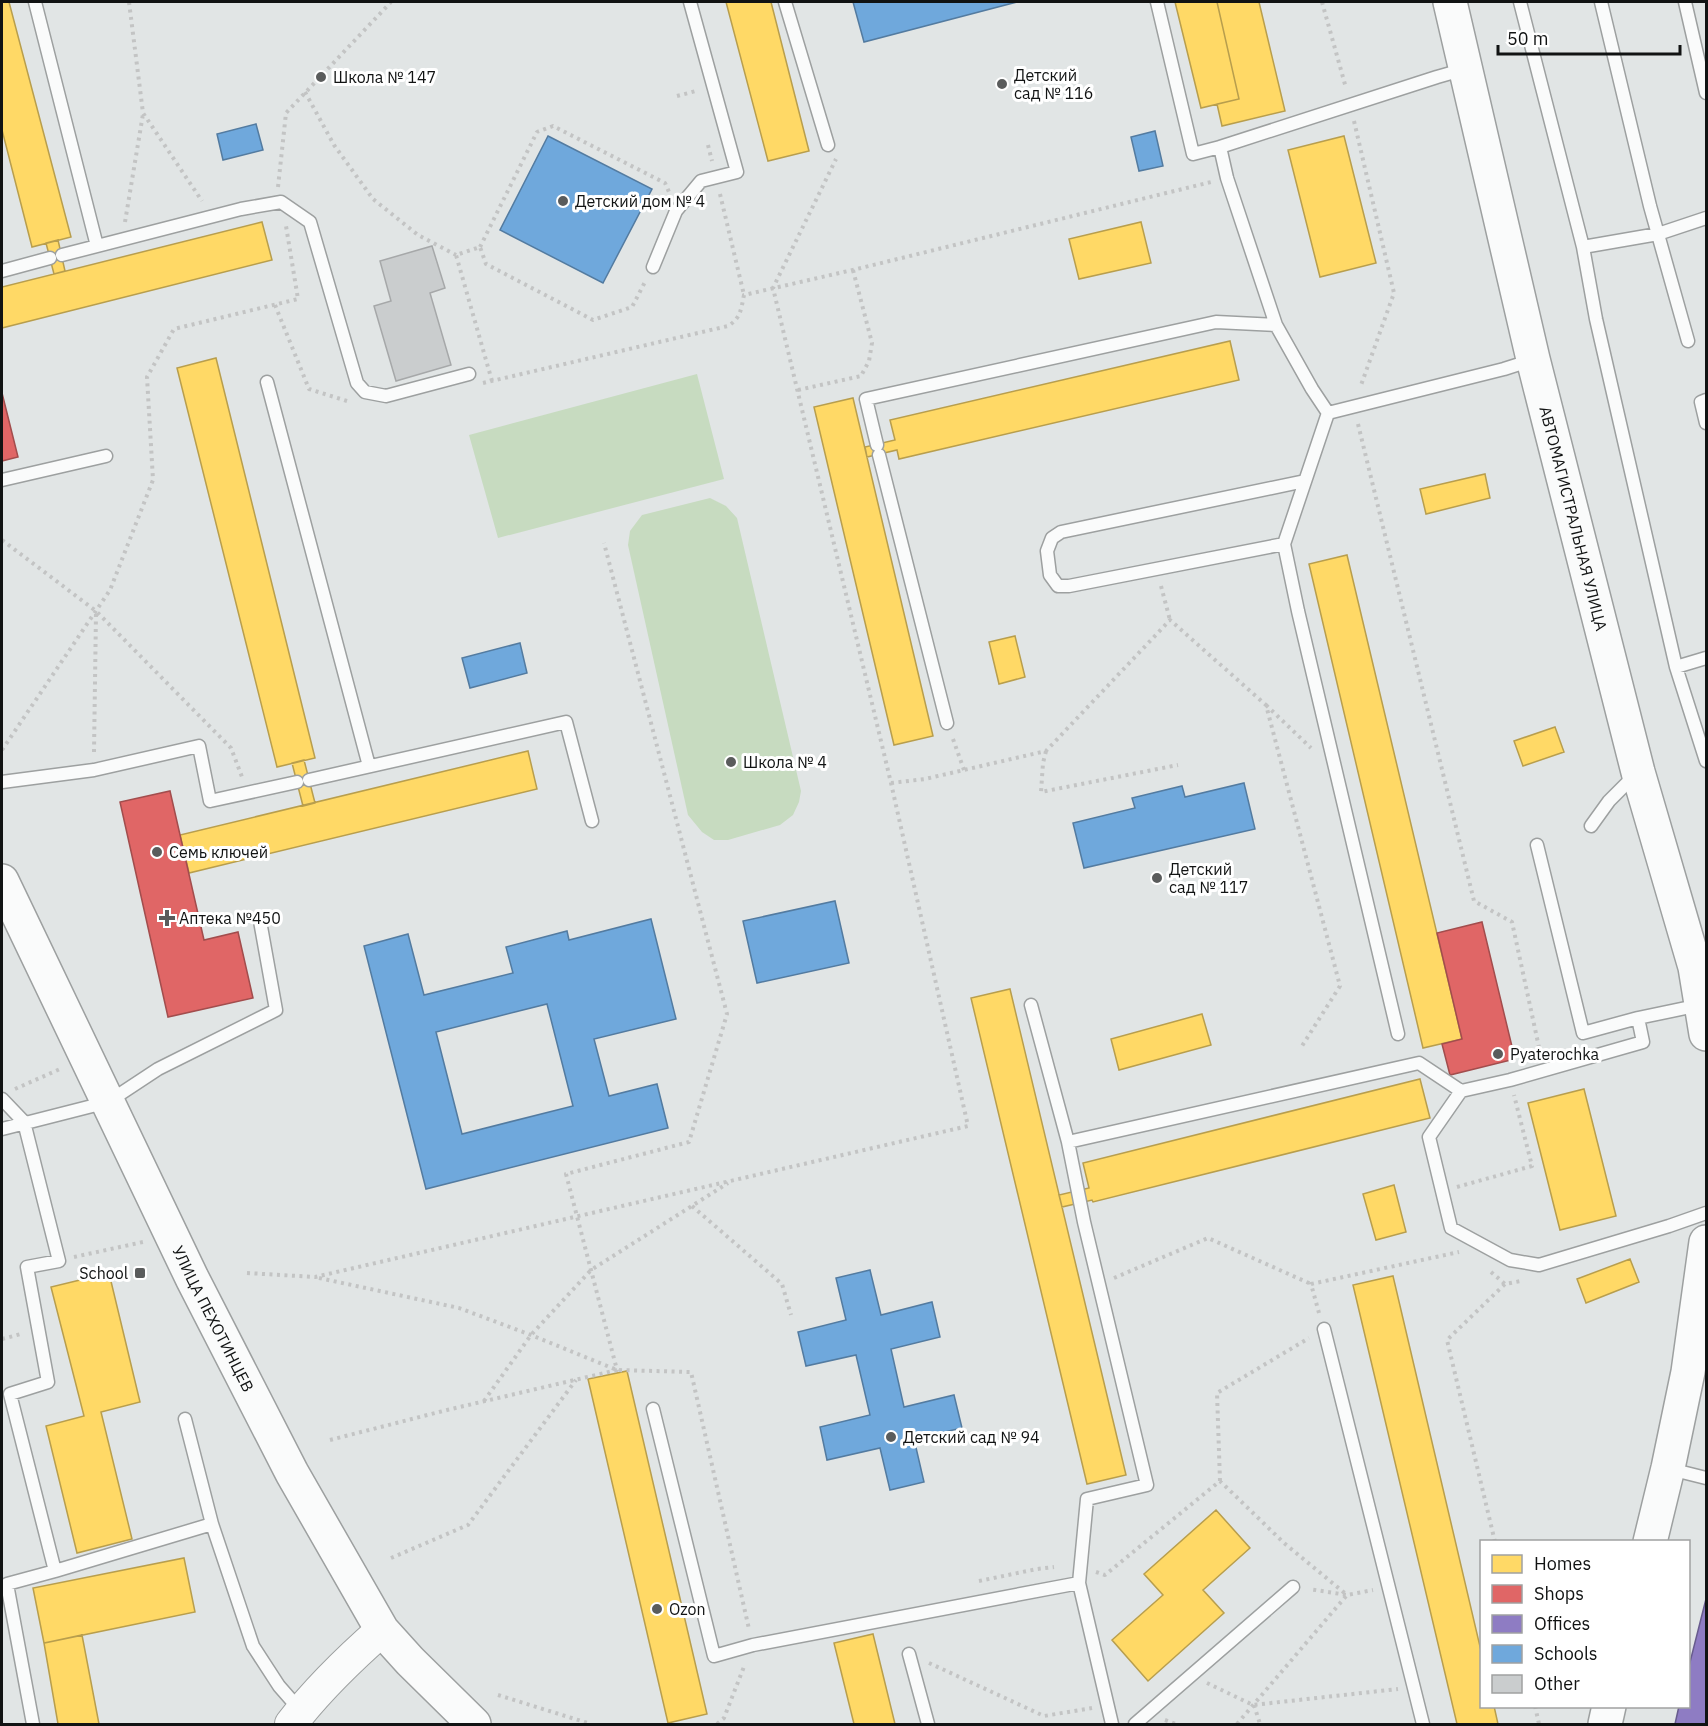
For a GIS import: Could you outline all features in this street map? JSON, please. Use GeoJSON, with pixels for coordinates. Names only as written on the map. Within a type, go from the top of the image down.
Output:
{"type":"FeatureCollection","features":[{"type":"Feature","properties":{"kind":"main road","name":"АВТОМАГИСТРАЛЬНАЯ УЛИЦА"},"geometry":{"type":"LineString","coordinates":[[1450,2],[1533,359],[1638,772],[1695,967],[1704,1019]]}},
{"type":"Feature","properties":{"kind":"main road","name":"УЛИЦА ПЕХОТИНЦЕВ"},"geometry":{"type":"LineString","coordinates":[[2,881],[192,1278],[292,1473],[382,1630],[474,1725]]}},
{"type":"Feature","properties":{"kind":"main road"},"geometry":{"type":"LineString","coordinates":[[1650,1540],[1688,1372],[1707,1242]]}},
{"type":"Feature","properties":{"kind":"main road"},"geometry":{"type":"LineString","coordinates":[[1605,1725],[1609,1708]]}},
{"type":"Feature","properties":{"kind":"street"},"geometry":{"type":"LineString","coordinates":[[296,1718],[355,1654],[382,1630]]}},
{"type":"Feature","properties":{"kind":"lane"},"geometry":{"type":"LineString","coordinates":[[35,2],[97,246]]}},
{"type":"Feature","properties":{"kind":"lane"},"geometry":{"type":"LineString","coordinates":[[653,267],[676,211],[700,181],[736,172],[690,2]]}},
{"type":"Feature","properties":{"kind":"lane"},"geometry":{"type":"LineString","coordinates":[[785,2],[828,145]]}},
{"type":"Feature","properties":{"kind":"lane"},"geometry":{"type":"LineString","coordinates":[[1156,2],[1193,154],[1467,69]]}},
{"type":"Feature","properties":{"kind":"lane"},"geometry":{"type":"LineString","coordinates":[[1520,2],[1583,247],[1596,319],[1677,667],[1707,761]]}},
{"type":"Feature","properties":{"kind":"lane"},"geometry":{"type":"LineString","coordinates":[[1601,2],[1650,206],[1688,341]]}},
{"type":"Feature","properties":{"kind":"lane"},"geometry":{"type":"LineString","coordinates":[[1685,2],[1707,93]]}},
{"type":"Feature","properties":{"kind":"lane"},"geometry":{"type":"LineString","coordinates":[[1220,147],[1227,178],[1276,325],[1328,413]]}},
{"type":"Feature","properties":{"kind":"lane"},"geometry":{"type":"LineString","coordinates":[[2,271],[241,209],[281,202],[310,222],[357,383],[365,392],[386,396],[469,374]]}},
{"type":"Feature","properties":{"kind":"lane"},"geometry":{"type":"LineString","coordinates":[[1583,247],[1658,234],[1707,218]]}},
{"type":"Feature","properties":{"kind":"lane"},"geometry":{"type":"LineString","coordinates":[[948,723],[866,399],[1216,322],[1276,325]]}},
{"type":"Feature","properties":{"kind":"lane"},"geometry":{"type":"LineString","coordinates":[[1328,413],[1504,369],[1533,359]]}},
{"type":"Feature","properties":{"kind":"lane"},"geometry":{"type":"LineString","coordinates":[[267,382],[369,766]]}},
{"type":"Feature","properties":{"kind":"lane"},"geometry":{"type":"LineString","coordinates":[[1707,400],[1701,402],[1707,423]]}},
{"type":"Feature","properties":{"kind":"lane"},"geometry":{"type":"LineString","coordinates":[[1328,413],[1284,544],[1398,1034]]}},
{"type":"Feature","properties":{"kind":"lane"},"geometry":{"type":"LineString","coordinates":[[2,480],[106,456]]}},
{"type":"Feature","properties":{"kind":"lane"},"geometry":{"type":"LineString","coordinates":[[1284,544],[1069,586],[1058,586],[1050,575],[1047,551],[1052,538],[1061,532],[1305,481]]}},
{"type":"Feature","properties":{"kind":"lane"},"geometry":{"type":"LineString","coordinates":[[1677,667],[1707,658]]}},
{"type":"Feature","properties":{"kind":"lane"},"geometry":{"type":"LineString","coordinates":[[2,782],[94,770],[199,747],[210,801],[566,722],[592,821]]}},
{"type":"Feature","properties":{"kind":"lane"},"geometry":{"type":"LineString","coordinates":[[1591,826],[1609,801],[1638,772]]}},
{"type":"Feature","properties":{"kind":"lane"},"geometry":{"type":"LineString","coordinates":[[1537,845],[1583,1033],[1638,1018],[1704,1019]]}},
{"type":"Feature","properties":{"kind":"lane"},"geometry":{"type":"LineString","coordinates":[[2,1129],[108,1102],[158,1069],[276,1010],[260,921]]}},
{"type":"Feature","properties":{"kind":"lane"},"geometry":{"type":"LineString","coordinates":[[1031,1005],[1068,1142],[1147,1485],[1087,1499],[1079,1583],[1112,1725]]}},
{"type":"Feature","properties":{"kind":"lane"},"geometry":{"type":"LineString","coordinates":[[1638,1018],[1643,1042],[1510,1080],[1461,1091],[1429,1137],[1450,1228],[1510,1260],[1539,1265],[1707,1213]]}},
{"type":"Feature","properties":{"kind":"lane"},"geometry":{"type":"LineString","coordinates":[[1068,1142],[1419,1063],[1461,1091]]}},
{"type":"Feature","properties":{"kind":"lane"},"geometry":{"type":"LineString","coordinates":[[2,1099],[24,1122],[59,1260],[27,1267],[48,1382],[10,1394],[55,1571]]}},
{"type":"Feature","properties":{"kind":"lane"},"geometry":{"type":"LineString","coordinates":[[1324,1329],[1423,1725]]}},
{"type":"Feature","properties":{"kind":"lane"},"geometry":{"type":"LineString","coordinates":[[653,1409],[714,1656],[753,1645],[1079,1583]]}},
{"type":"Feature","properties":{"kind":"lane"},"geometry":{"type":"LineString","coordinates":[[185,1419],[212,1524],[252,1646],[279,1686],[296,1718]]}},
{"type":"Feature","properties":{"kind":"lane"},"geometry":{"type":"LineString","coordinates":[[1668,1468],[1707,1478]]}},
{"type":"Feature","properties":{"kind":"lane"},"geometry":{"type":"LineString","coordinates":[[33,1725],[7,1584],[212,1524]]}},
{"type":"Feature","properties":{"kind":"lane"},"geometry":{"type":"LineString","coordinates":[[1135,1725],[1293,1587]]}},
{"type":"Feature","properties":{"kind":"lane"},"geometry":{"type":"LineString","coordinates":[[909,1654],[928,1725]]}},
{"type":"Feature","properties":{"kind":"path"},"geometry":{"type":"LineString","coordinates":[[122,240],[143,113],[129,2]]}},
{"type":"Feature","properties":{"kind":"path"},"geometry":{"type":"LineString","coordinates":[[2,750],[110,590],[153,480],[147,377],[174,329],[298,299],[277,190],[286,112],[391,2]]}},
{"type":"Feature","properties":{"kind":"path"},"geometry":{"type":"LineString","coordinates":[[1322,2],[1351,106],[1394,293],[1354,407],[1474,901],[1512,922],[1544,1070]]}},
{"type":"Feature","properties":{"kind":"path"},"geometry":{"type":"LineString","coordinates":[[677,96],[696,91]]}},
{"type":"Feature","properties":{"kind":"path"},"geometry":{"type":"LineString","coordinates":[[305,92],[334,145],[373,199],[418,235],[456,255],[480,247],[537,132],[553,126],[665,183],[676,211]]}},
{"type":"Feature","properties":{"kind":"path"},"geometry":{"type":"LineString","coordinates":[[143,113],[202,201],[213,199]]}},
{"type":"Feature","properties":{"kind":"path"},"geometry":{"type":"LineString","coordinates":[[482,384],[728,326],[736,321],[744,295],[716,178]]}},
{"type":"Feature","properties":{"kind":"path"},"geometry":{"type":"LineString","coordinates":[[744,295],[1227,178]]}},
{"type":"Feature","properties":{"kind":"path"},"geometry":{"type":"LineString","coordinates":[[480,247],[486,264],[593,320],[632,307],[653,267]]}},
{"type":"Feature","properties":{"kind":"path"},"geometry":{"type":"LineString","coordinates":[[456,255],[492,381]]}},
{"type":"Feature","properties":{"kind":"path"},"geometry":{"type":"LineString","coordinates":[[798,390],[861,376],[869,361],[872,343],[853,270]]}},
{"type":"Feature","properties":{"kind":"path"},"geometry":{"type":"LineString","coordinates":[[315,1277],[968,1126],[891,783],[773,288]]}},
{"type":"Feature","properties":{"kind":"path"},"geometry":{"type":"LineString","coordinates":[[275,305],[309,389],[352,402]]}},
{"type":"Feature","properties":{"kind":"path"},"geometry":{"type":"LineString","coordinates":[[2,540],[96,611],[231,748],[248,793]]}},
{"type":"Feature","properties":{"kind":"path"},"geometry":{"type":"LineString","coordinates":[[604,543],[727,1014],[689,1142],[566,1174],[617,1370]]}},
{"type":"Feature","properties":{"kind":"path"},"geometry":{"type":"LineString","coordinates":[[1156,569],[1170,620],[1266,705],[1335,771]]}},
{"type":"Feature","properties":{"kind":"path"},"geometry":{"type":"LineString","coordinates":[[94,770],[96,611]]}},
{"type":"Feature","properties":{"kind":"path"},"geometry":{"type":"LineString","coordinates":[[1170,620],[1046,751],[1041,792],[1178,765]]}},
{"type":"Feature","properties":{"kind":"path"},"geometry":{"type":"LineString","coordinates":[[1266,705],[1340,986],[1302,1046]]}},
{"type":"Feature","properties":{"kind":"path"},"geometry":{"type":"LineString","coordinates":[[948,723],[964,770]]}},
{"type":"Feature","properties":{"kind":"path"},"geometry":{"type":"LineString","coordinates":[[891,783],[925,779],[1046,751]]}},
{"type":"Feature","properties":{"kind":"path"},"geometry":{"type":"LineString","coordinates":[[12,1090],[86,1059]]}},
{"type":"Feature","properties":{"kind":"path"},"geometry":{"type":"LineString","coordinates":[[1442,1191],[1532,1166],[1510,1080]]}},
{"type":"Feature","properties":{"kind":"path"},"geometry":{"type":"LineString","coordinates":[[484,1401],[531,1335],[591,1270],[731,1181]]}},
{"type":"Feature","properties":{"kind":"path"},"geometry":{"type":"LineString","coordinates":[[692,1206],[782,1284],[791,1315]]}},
{"type":"Feature","properties":{"kind":"path"},"geometry":{"type":"LineString","coordinates":[[1099,1284],[1208,1238],[1311,1284],[1465,1250]]}},
{"type":"Feature","properties":{"kind":"path"},"geometry":{"type":"LineString","coordinates":[[59,1260],[149,1241]]}},
{"type":"Feature","properties":{"kind":"path"},"geometry":{"type":"LineString","coordinates":[[1489,1271],[1505,1284]]}},
{"type":"Feature","properties":{"kind":"path"},"geometry":{"type":"LineString","coordinates":[[247,1273],[315,1277],[459,1308],[617,1370]]}},
{"type":"Feature","properties":{"kind":"path"},"geometry":{"type":"LineString","coordinates":[[1495,1540],[1447,1340],[1505,1284],[1528,1279]]}},
{"type":"Feature","properties":{"kind":"path"},"geometry":{"type":"LineString","coordinates":[[1220,1480],[1218,1393],[1324,1329],[1311,1284]]}},
{"type":"Feature","properties":{"kind":"path"},"geometry":{"type":"LineString","coordinates":[[330,1440],[617,1370],[691,1372],[753,1645],[724,1718],[717,1725]]}},
{"type":"Feature","properties":{"kind":"path"},"geometry":{"type":"LineString","coordinates":[[391,1558],[468,1525],[576,1379]]}},
{"type":"Feature","properties":{"kind":"path"},"geometry":{"type":"LineString","coordinates":[[1237,1725],[1347,1595],[1389,1587]]}},
{"type":"Feature","properties":{"kind":"path"},"geometry":{"type":"LineString","coordinates":[[909,1654],[1044,1716],[1108,1705]]}},
{"type":"Feature","properties":{"kind":"path"},"geometry":{"type":"LineString","coordinates":[[1191,1675],[1253,1705],[1413,1687]]}},
{"type":"Feature","properties":{"kind":"path"},"geometry":{"type":"LineString","coordinates":[[498,1695],[591,1725]]}},
{"type":"Feature","properties":{"kind":"path"},"geometry":{"type":"LineString","coordinates":[[1253,1705],[1260,1725]]}},
{"type":"Feature","properties":{"kind":"path"},"geometry":{"type":"LineString","coordinates":[[1535,1708],[1539,1725]]}},
{"type":"Feature","properties":{"kind":"green space"},"geometry":{"type":"Polygon","coordinates":[[[697,374],[724,479],[498,538],[469,435],[697,374]]]}},
{"type":"Feature","properties":{"kind":"green space"},"geometry":{"type":"Polygon","coordinates":[[[710,498],[726,506],[737,518],[801,791],[793,815],[780,825],[728,840],[714,840],[702,832],[688,815],[628,545],[630,531],[642,515],[710,498]]]}},
{"type":"Feature","properties":{"kind":"building: Homes"},"geometry":{"type":"Polygon","coordinates":[[[2,2],[9,2],[71,237],[32,247],[2,130],[2,2]]]}},
{"type":"Feature","properties":{"kind":"building: Homes"},"geometry":{"type":"Polygon","coordinates":[[[726,2],[771,2],[809,151],[768,161],[726,2]]]}},
{"type":"Feature","properties":{"kind":"building: Homes"},"geometry":{"type":"Polygon","coordinates":[[[1175,2],[1217,2],[1239,99],[1201,108],[1175,2]]]}},
{"type":"Feature","properties":{"kind":"building: Homes"},"geometry":{"type":"Polygon","coordinates":[[[1217,2],[1259,2],[1285,111],[1222,126],[1217,104],[1239,99],[1217,2]]]}},
{"type":"Feature","properties":{"kind":"building: Homes"},"geometry":{"type":"Polygon","coordinates":[[[1344,136],[1376,263],[1320,277],[1288,150],[1344,136]]]}},
{"type":"Feature","properties":{"kind":"building: Homes"},"geometry":{"type":"Polygon","coordinates":[[[262,222],[272,260],[2,328],[2,287],[262,222]]]}},
{"type":"Feature","properties":{"kind":"building: Homes"},"geometry":{"type":"Polygon","coordinates":[[[1141,222],[1151,263],[1079,279],[1069,239],[1141,222]]]}},
{"type":"Feature","properties":{"kind":"building: Homes"},"geometry":{"type":"Polygon","coordinates":[[[58,240],[65,271],[54,274],[46,243],[58,240]]]}},
{"type":"Feature","properties":{"kind":"building: Homes"},"geometry":{"type":"Polygon","coordinates":[[[1230,341],[1239,380],[899,459],[897,450],[867,457],[865,447],[895,440],[890,420],[1230,341]]]}},
{"type":"Feature","properties":{"kind":"building: Homes"},"geometry":{"type":"Polygon","coordinates":[[[216,358],[315,758],[277,767],[177,368],[216,358]]]}},
{"type":"Feature","properties":{"kind":"building: Homes"},"geometry":{"type":"Polygon","coordinates":[[[853,398],[933,736],[894,745],[814,407],[853,398]]]}},
{"type":"Feature","properties":{"kind":"building: Homes"},"geometry":{"type":"Polygon","coordinates":[[[1485,474],[1490,498],[1426,514],[1420,489],[1485,474]]]}},
{"type":"Feature","properties":{"kind":"building: Homes"},"geometry":{"type":"Polygon","coordinates":[[[1347,555],[1462,1039],[1423,1048],[1309,564],[1347,555]]]}},
{"type":"Feature","properties":{"kind":"building: Homes"},"geometry":{"type":"Polygon","coordinates":[[[1015,636],[1025,677],[999,684],[989,642],[1015,636]]]}},
{"type":"Feature","properties":{"kind":"building: Homes"},"geometry":{"type":"Polygon","coordinates":[[[1555,727],[1564,752],[1523,766],[1514,741],[1555,727]]]}},
{"type":"Feature","properties":{"kind":"building: Homes"},"geometry":{"type":"Polygon","coordinates":[[[528,751],[537,789],[189,873],[180,835],[528,751]]]}},
{"type":"Feature","properties":{"kind":"building: Homes"},"geometry":{"type":"Polygon","coordinates":[[[304,760],[315,803],[303,806],[292,763],[304,760]]]}},
{"type":"Feature","properties":{"kind":"building: Homes"},"geometry":{"type":"Polygon","coordinates":[[[1010,989],[1126,1475],[1087,1484],[971,998],[1010,989]]]}},
{"type":"Feature","properties":{"kind":"building: Homes"},"geometry":{"type":"Polygon","coordinates":[[[1202,1014],[1211,1045],[1119,1070],[1111,1039],[1202,1014]]]}},
{"type":"Feature","properties":{"kind":"building: Homes"},"geometry":{"type":"Polygon","coordinates":[[[1420,1079],[1430,1118],[1093,1202],[1092,1200],[1062,1207],[1059,1195],[1089,1188],[1083,1163],[1420,1079]]]}},
{"type":"Feature","properties":{"kind":"building: Homes"},"geometry":{"type":"Polygon","coordinates":[[[1584,1089],[1616,1216],[1560,1230],[1528,1103],[1584,1089]]]}},
{"type":"Feature","properties":{"kind":"building: Homes"},"geometry":{"type":"Polygon","coordinates":[[[1394,1185],[1406,1232],[1376,1240],[1363,1194],[1394,1185]]]}},
{"type":"Feature","properties":{"kind":"building: Homes"},"geometry":{"type":"Polygon","coordinates":[[[1630,1259],[1639,1282],[1586,1303],[1577,1279],[1630,1259]]]}},
{"type":"Feature","properties":{"kind":"building: Homes"},"geometry":{"type":"Polygon","coordinates":[[[109,1273],[140,1402],[101,1412],[132,1539],[77,1553],[46,1426],[84,1416],[51,1287],[109,1273]]]}},
{"type":"Feature","properties":{"kind":"building: Homes"},"geometry":{"type":"Polygon","coordinates":[[[1393,1276],[1480,1646],[1480,1708],[1494,1708],[1498,1724],[1457,1724],[1353,1285],[1393,1276]]]}},
{"type":"Feature","properties":{"kind":"building: Homes"},"geometry":{"type":"Polygon","coordinates":[[[627,1371],[707,1714],[668,1723],[588,1379],[627,1371]]]}},
{"type":"Feature","properties":{"kind":"building: Homes"},"geometry":{"type":"Polygon","coordinates":[[[1216,1510],[1250,1548],[1203,1590],[1224,1613],[1148,1681],[1112,1640],[1163,1595],[1144,1574],[1216,1510]]]}},
{"type":"Feature","properties":{"kind":"building: Homes"},"geometry":{"type":"Polygon","coordinates":[[[184,1558],[195,1612],[44,1643],[33,1588],[184,1558]]]}},
{"type":"Feature","properties":{"kind":"building: Homes"},"geometry":{"type":"Polygon","coordinates":[[[873,1634],[895,1724],[854,1724],[834,1643],[873,1634]]]}},
{"type":"Feature","properties":{"kind":"building: Homes"},"geometry":{"type":"Polygon","coordinates":[[[82,1635],[99,1724],[58,1724],[44,1643],[82,1635]]]}},
{"type":"Feature","properties":{"kind":"building: Shops"},"geometry":{"type":"Polygon","coordinates":[[[2,393],[18,457],[2,461],[2,393]]]}},
{"type":"Feature","properties":{"kind":"building: Shops"},"geometry":{"type":"Polygon","coordinates":[[[170,791],[204,940],[238,932],[253,998],[168,1017],[120,802],[170,791]]]}},
{"type":"Feature","properties":{"kind":"building: Shops"},"geometry":{"type":"Polygon","coordinates":[[[1482,922],[1515,1059],[1450,1075],[1442,1044],[1462,1039],[1437,933],[1482,922]]]}},
{"type":"Feature","properties":{"kind":"building: Offices"},"geometry":{"type":"Polygon","coordinates":[[[1706,1599],[1706,1724],[1675,1724],[1679,1708],[1690,1708],[1690,1662],[1706,1599]]]}},
{"type":"Feature","properties":{"kind":"building: Schools"},"geometry":{"type":"Polygon","coordinates":[[[853,2],[1017,2],[864,42],[853,2]]]}},
{"type":"Feature","properties":{"kind":"building: Schools"},"geometry":{"type":"Polygon","coordinates":[[[256,124],[263,150],[223,160],[217,134],[256,124]]]}},
{"type":"Feature","properties":{"kind":"building: Schools"},"geometry":{"type":"Polygon","coordinates":[[[1155,131],[1163,166],[1139,171],[1131,137],[1155,131]]]}},
{"type":"Feature","properties":{"kind":"building: Schools"},"geometry":{"type":"Polygon","coordinates":[[[548,136],[652,189],[603,283],[500,230],[548,136]]]}},
{"type":"Feature","properties":{"kind":"building: Schools"},"geometry":{"type":"Polygon","coordinates":[[[520,643],[527,673],[470,688],[462,658],[520,643]]]}},
{"type":"Feature","properties":{"kind":"building: Schools"},"geometry":{"type":"Polygon","coordinates":[[[1244,783],[1255,829],[1084,868],[1073,823],[1135,808],[1132,798],[1182,786],[1185,797],[1244,783]]]}},
{"type":"Feature","properties":{"kind":"building: Schools"},"geometry":{"type":"Polygon","coordinates":[[[835,901],[849,963],[757,983],[743,921],[835,901]]]}},
{"type":"Feature","properties":{"kind":"building: Schools"},"geometry":{"type":"Polygon","coordinates":[[[651,919],[676,1019],[594,1039],[609,1096],[657,1084],[668,1128],[426,1189],[364,946],[408,934],[424,995],[513,973],[506,947],[567,931],[569,940],[651,919]],[[547,1004],[436,1032],[462,1134],[573,1106],[547,1004]]]}},
{"type":"Feature","properties":{"kind":"building: Schools"},"geometry":{"type":"Polygon","coordinates":[[[870,1270],[881,1315],[932,1302],[940,1337],[891,1349],[904,1407],[954,1395],[962,1428],[914,1439],[924,1482],[890,1490],[880,1448],[827,1460],[820,1427],[870,1415],[856,1355],[806,1366],[798,1332],[846,1320],[836,1278],[870,1270]]]}},
{"type":"Feature","properties":{"kind":"building: Other"},"geometry":{"type":"Polygon","coordinates":[[[432,246],[445,288],[430,293],[451,365],[396,381],[374,306],[391,301],[380,261],[432,246]]]}},
{"type":"Feature","properties":{"kind":"place","name":"Школа № 147"},"geometry":{"type":"Point","coordinates":[321,77]}},
{"type":"Feature","properties":{"kind":"place","name":"Детский сад № 116"},"geometry":{"type":"Point","coordinates":[1002,84]}},
{"type":"Feature","properties":{"kind":"place","name":"Детский дом № 4"},"geometry":{"type":"Point","coordinates":[563,201]}},
{"type":"Feature","properties":{"kind":"place","name":"Школа № 4"},"geometry":{"type":"Point","coordinates":[731,762]}},
{"type":"Feature","properties":{"kind":"place","name":"Семь ключей"},"geometry":{"type":"Point","coordinates":[157,852]}},
{"type":"Feature","properties":{"kind":"place","name":"Детский сад № 117"},"geometry":{"type":"Point","coordinates":[1157,878]}},
{"type":"Feature","properties":{"kind":"place","name":"Аптека №450"},"geometry":{"type":"Point","coordinates":[167,918]}},
{"type":"Feature","properties":{"kind":"place","name":"Pyaterochka"},"geometry":{"type":"Point","coordinates":[1498,1054]}},
{"type":"Feature","properties":{"kind":"place","name":"School"},"geometry":{"type":"Point","coordinates":[140,1273]}},
{"type":"Feature","properties":{"kind":"place","name":"Детский сад № 94"},"geometry":{"type":"Point","coordinates":[891,1437]}},
{"type":"Feature","properties":{"kind":"place","name":"Ozon"},"geometry":{"type":"Point","coordinates":[657,1609]}}]}
